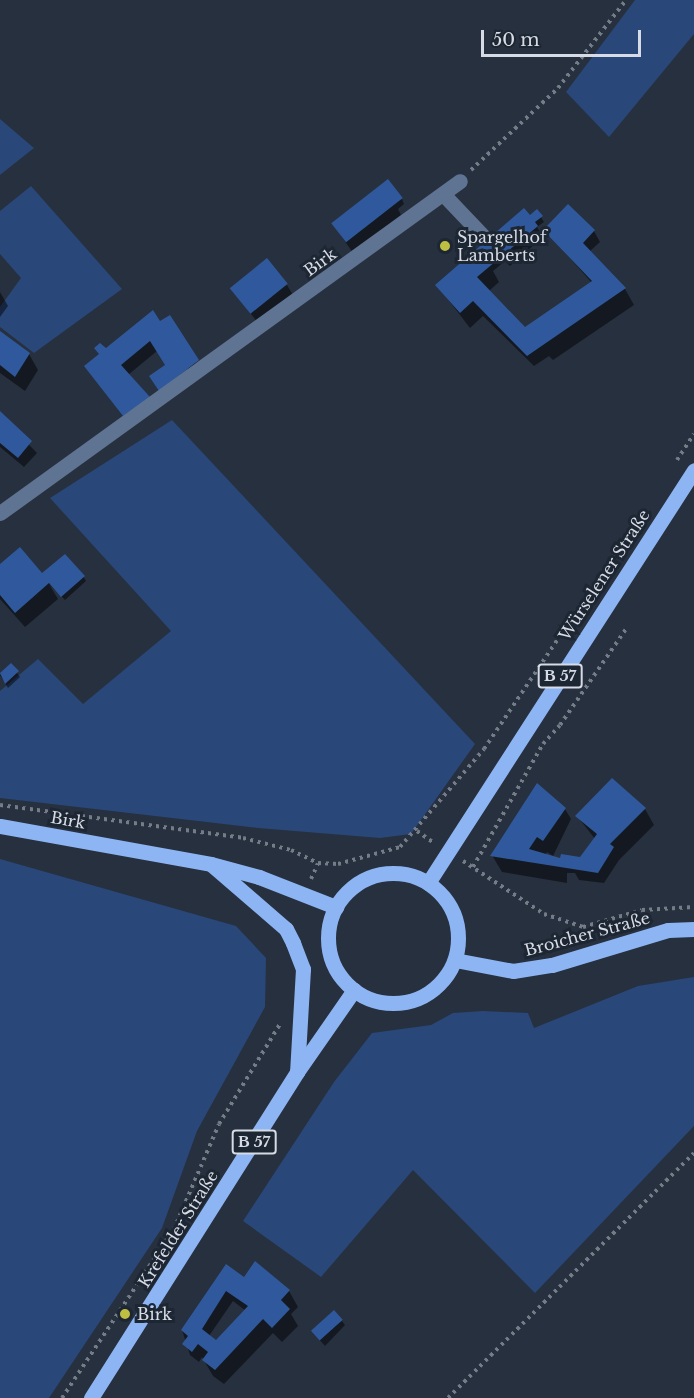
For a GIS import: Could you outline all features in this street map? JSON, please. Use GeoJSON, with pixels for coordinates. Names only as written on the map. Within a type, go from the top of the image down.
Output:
{"type":"FeatureCollection","features":[{"type":"Feature","properties":{"kind":"main road","name":"Würselener Straße"},"geometry":{"type":"LineString","coordinates":[[428,883],[694,470]]}},
{"type":"Feature","properties":{"kind":"main road","name":"Birk"},"geometry":{"type":"LineString","coordinates":[[0,825],[211,864],[305,893],[336,907]]}},
{"type":"Feature","properties":{"kind":"main road"},"geometry":{"type":"LineString","coordinates":[[211,864],[286,929],[293,943],[303,969],[297,1072]]}},
{"type":"Feature","properties":{"kind":"main road"},"geometry":{"type":"LineString","coordinates":[[387,873],[408,874],[428,883],[452,908],[458,934],[455,960],[445,978],[430,992],[412,1000],[392,1003],[372,999],[354,990],[332,961],[328,943],[336,907],[349,890],[366,878],[387,873]]}},
{"type":"Feature","properties":{"kind":"main road","name":"Broicher Straße"},"geometry":{"type":"LineString","coordinates":[[455,960],[513,971],[552,965],[668,930],[694,929]]}},
{"type":"Feature","properties":{"kind":"main road","name":"Krefelder Straße"},"geometry":{"type":"LineString","coordinates":[[91,1398],[297,1072],[354,990]]}},
{"type":"Feature","properties":{"kind":"street","name":"Birk"},"geometry":{"type":"LineString","coordinates":[[0,513],[460,181]]}},
{"type":"Feature","properties":{"kind":"street"},"geometry":{"type":"LineString","coordinates":[[443,194],[483,236]]}},
{"type":"Feature","properties":{"kind":"path"},"geometry":{"type":"LineString","coordinates":[[460,181],[558,88],[626,0]]}},
{"type":"Feature","properties":{"kind":"path"},"geometry":{"type":"LineString","coordinates":[[670,471],[694,434]]}},
{"type":"Feature","properties":{"kind":"path"},"geometry":{"type":"LineString","coordinates":[[0,805],[243,838],[291,850],[318,863],[338,864],[400,847],[417,831],[445,791],[484,749],[633,527]]}},
{"type":"Feature","properties":{"kind":"path"},"geometry":{"type":"LineString","coordinates":[[473,867],[543,744],[626,629]]}},
{"type":"Feature","properties":{"kind":"path"},"geometry":{"type":"LineString","coordinates":[[417,831],[544,914],[583,927],[642,910],[694,907]]}},
{"type":"Feature","properties":{"kind":"path"},"geometry":{"type":"LineString","coordinates":[[305,893],[318,863]]}},
{"type":"Feature","properties":{"kind":"path"},"geometry":{"type":"LineString","coordinates":[[62,1398],[174,1228],[219,1124],[281,1019]]}},
{"type":"Feature","properties":{"kind":"path"},"geometry":{"type":"LineString","coordinates":[[448,1398],[694,1153]]}},
{"type":"Feature","properties":{"kind":"shaded area"},"geometry":{"type":"Polygon","coordinates":[[[635,0],[694,0],[694,34],[609,137],[566,92],[635,0]]]}},
{"type":"Feature","properties":{"kind":"shaded area"},"geometry":{"type":"Polygon","coordinates":[[[0,119],[34,148],[0,175],[0,119]]]}},
{"type":"Feature","properties":{"kind":"shaded area"},"geometry":{"type":"Polygon","coordinates":[[[31,186],[122,289],[34,353],[0,327],[0,307],[21,278],[0,254],[0,211],[31,186]]]}},
{"type":"Feature","properties":{"kind":"shaded area"},"geometry":{"type":"Polygon","coordinates":[[[172,420],[475,744],[411,834],[380,838],[258,828],[0,798],[0,691],[38,659],[83,704],[171,631],[50,498],[172,420]]]}},
{"type":"Feature","properties":{"kind":"shaded area"},"geometry":{"type":"Polygon","coordinates":[[[0,859],[236,926],[266,958],[265,1007],[197,1131],[162,1228],[49,1398],[0,1398],[0,859]]]}},
{"type":"Feature","properties":{"kind":"shaded area"},"geometry":{"type":"Polygon","coordinates":[[[694,977],[694,1126],[535,1293],[413,1170],[321,1277],[243,1221],[334,1082],[372,1033],[431,1025],[453,1013],[483,1011],[528,1013],[534,1028],[638,986],[694,977]]]}},
{"type":"Feature","properties":{"kind":"building"},"geometry":{"type":"Polygon","coordinates":[[[388,179],[403,198],[346,242],[331,223],[388,179]]]}},
{"type":"Feature","properties":{"kind":"building"},"geometry":{"type":"Polygon","coordinates":[[[568,204],[595,230],[583,243],[626,288],[527,356],[473,301],[460,313],[435,285],[524,208],[530,215],[537,209],[543,216],[535,222],[538,226],[477,277],[525,327],[592,281],[543,230],[568,204]]]}},
{"type":"Feature","properties":{"kind":"building"},"geometry":{"type":"Polygon","coordinates":[[[267,258],[288,284],[250,314],[230,288],[267,258]]]}},
{"type":"Feature","properties":{"kind":"building"},"geometry":{"type":"Polygon","coordinates":[[[153,310],[160,321],[170,315],[199,360],[159,391],[149,376],[165,365],[150,341],[121,365],[150,397],[123,416],[84,366],[99,354],[94,348],[100,343],[106,348],[153,310]]]}},
{"type":"Feature","properties":{"kind":"building"},"geometry":{"type":"Polygon","coordinates":[[[0,331],[30,353],[15,377],[0,365],[0,331]]]}},
{"type":"Feature","properties":{"kind":"building"},"geometry":{"type":"Polygon","coordinates":[[[0,411],[32,441],[18,458],[0,443],[0,411]]]}},
{"type":"Feature","properties":{"kind":"building"},"geometry":{"type":"Polygon","coordinates":[[[20,547],[42,573],[65,554],[85,576],[61,597],[49,583],[15,613],[0,595],[0,564],[20,547]]]}},
{"type":"Feature","properties":{"kind":"building"},"geometry":{"type":"Polygon","coordinates":[[[11,663],[19,671],[5,684],[0,673],[11,663]]]}},
{"type":"Feature","properties":{"kind":"building"},"geometry":{"type":"Polygon","coordinates":[[[612,778],[646,808],[610,844],[614,847],[598,873],[490,856],[537,783],[566,808],[543,841],[537,837],[529,849],[560,858],[561,854],[580,857],[597,834],[575,816],[612,778]]]}},
{"type":"Feature","properties":{"kind":"building"},"geometry":{"type":"Polygon","coordinates":[[[255,1261],[290,1290],[281,1300],[290,1309],[272,1328],[263,1319],[215,1370],[202,1360],[208,1352],[198,1344],[192,1352],[182,1344],[188,1336],[181,1330],[226,1264],[244,1277],[255,1261]],[[226,1291],[202,1329],[216,1340],[248,1306],[226,1291]]]}},
{"type":"Feature","properties":{"kind":"building"},"geometry":{"type":"Polygon","coordinates":[[[334,1310],[343,1320],[320,1340],[311,1331],[334,1310]]]}},
{"type":"Feature","properties":{"kind":"place","name":"Spargelhof Lamberts"},"geometry":{"type":"Point","coordinates":[445,246]}},
{"type":"Feature","properties":{"kind":"place","name":"Birk"},"geometry":{"type":"Point","coordinates":[125,1314]}}]}
